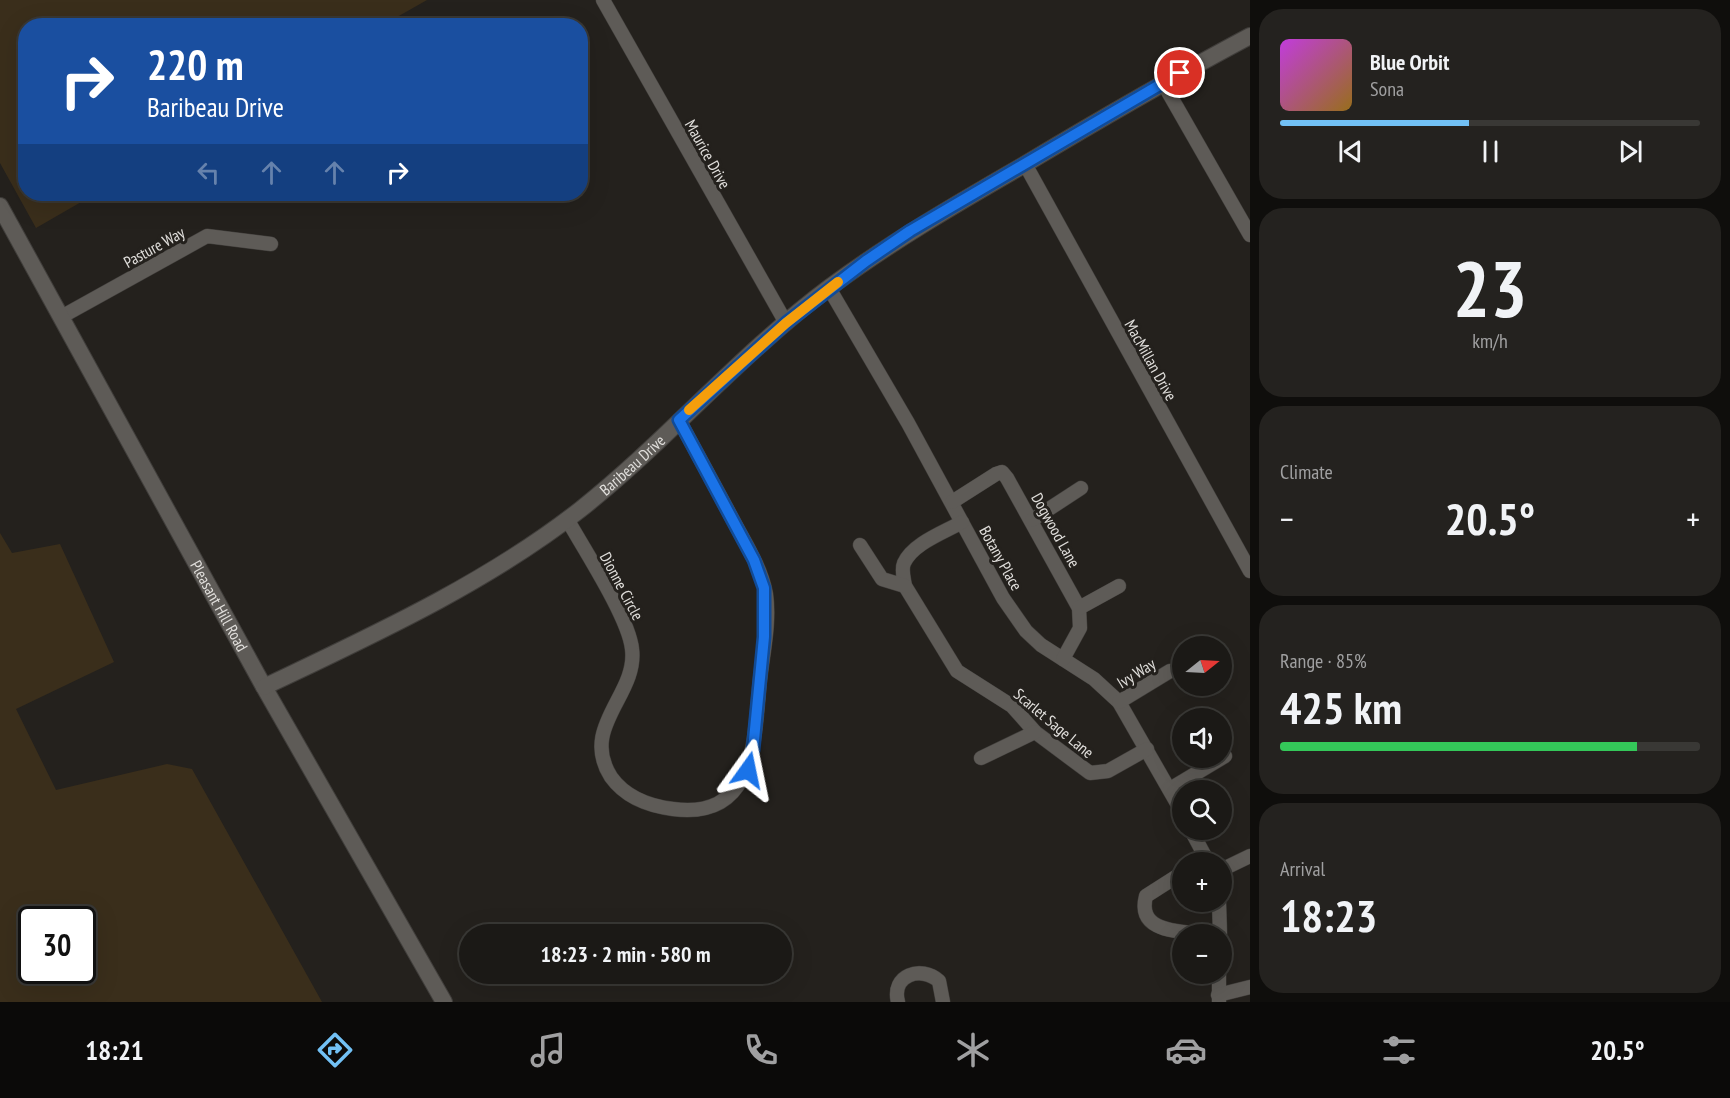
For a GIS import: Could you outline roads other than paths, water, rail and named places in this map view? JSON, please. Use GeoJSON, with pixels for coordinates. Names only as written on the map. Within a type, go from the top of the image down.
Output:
{"type":"FeatureCollection","features":[{"type":"Feature","properties":{"kind":"street","name":"Maurice Drive"},"geometry":{"type":"LineString","coordinates":[[603,0],[786,323]]}},
{"type":"Feature","properties":{"kind":"street","name":"Baribeau Drive"},"geometry":{"type":"LineString","coordinates":[[264,687],[472,581],[567,519],[623,474],[786,323],[829,288],[910,231],[1163,82],[1250,36]]}},
{"type":"Feature","properties":{"kind":"street"},"geometry":{"type":"LineString","coordinates":[[1163,82],[1250,235]]}},
{"type":"Feature","properties":{"kind":"street","name":"MacMillan Drive"},"geometry":{"type":"LineString","coordinates":[[1025,164],[1250,571]]}},
{"type":"Feature","properties":{"kind":"street","name":"Pleasant Hill Road"},"geometry":{"type":"LineString","coordinates":[[0,206],[264,687],[444,1002]]}},
{"type":"Feature","properties":{"kind":"street","name":"Pasture Way"},"geometry":{"type":"LineString","coordinates":[[61,317],[207,236],[271,244]]}},
{"type":"Feature","properties":{"kind":"street","name":"Botany Place"},"geometry":{"type":"LineString","coordinates":[[829,288],[952,502],[1003,598],[1026,631],[1094,679],[1119,702],[1172,793]]}},
{"type":"Feature","properties":{"kind":"street","name":"Dionne Circle"},"geometry":{"type":"LineString","coordinates":[[567,519],[616,608],[632,646],[629,679],[603,730],[603,758],[611,776],[633,797],[665,808],[703,808],[727,798],[743,780],[753,750],[766,597],[754,560],[679,420]]}},
{"type":"Feature","properties":{"kind":"street","name":"Dogwood Lane"},"geometry":{"type":"LineString","coordinates":[[952,502],[1002,472],[1032,520],[1079,608]]}},
{"type":"Feature","properties":{"kind":"street"},"geometry":{"type":"LineString","coordinates":[[1032,520],[1081,488]]}},
{"type":"Feature","properties":{"kind":"street"},"geometry":{"type":"LineString","coordinates":[[860,545],[882,579],[906,586],[904,563],[915,549],[962,522]]}},
{"type":"Feature","properties":{"kind":"street","name":"Scarlet Sage Lane"},"geometry":{"type":"LineString","coordinates":[[906,586],[957,671],[1012,706],[1035,732],[1090,773],[1108,771],[1147,749]]}},
{"type":"Feature","properties":{"kind":"street"},"geometry":{"type":"LineString","coordinates":[[1063,659],[1080,628],[1079,608],[1119,586]]}},
{"type":"Feature","properties":{"kind":"street","name":"Ivy Way"},"geometry":{"type":"LineString","coordinates":[[1119,702],[1170,671]]}},
{"type":"Feature","properties":{"kind":"street"},"geometry":{"type":"LineString","coordinates":[[981,758],[1035,732]]}},
{"type":"Feature","properties":{"kind":"street"},"geometry":{"type":"LineString","coordinates":[[1170,789],[1206,768]]}},
{"type":"Feature","properties":{"kind":"street"},"geometry":{"type":"LineString","coordinates":[[1232,865],[1250,856]]}},
{"type":"Feature","properties":{"kind":"street"},"geometry":{"type":"LineString","coordinates":[[1172,879],[1146,896],[1145,914],[1151,924],[1172,930]]}},
{"type":"Feature","properties":{"kind":"street"},"geometry":{"type":"LineString","coordinates":[[898,1002],[897,988],[902,980],[911,973],[923,972],[939,981],[943,1002]]}},
{"type":"Feature","properties":{"kind":"street"},"geometry":{"type":"LineString","coordinates":[[1218,998],[1250,987]]}}]}
